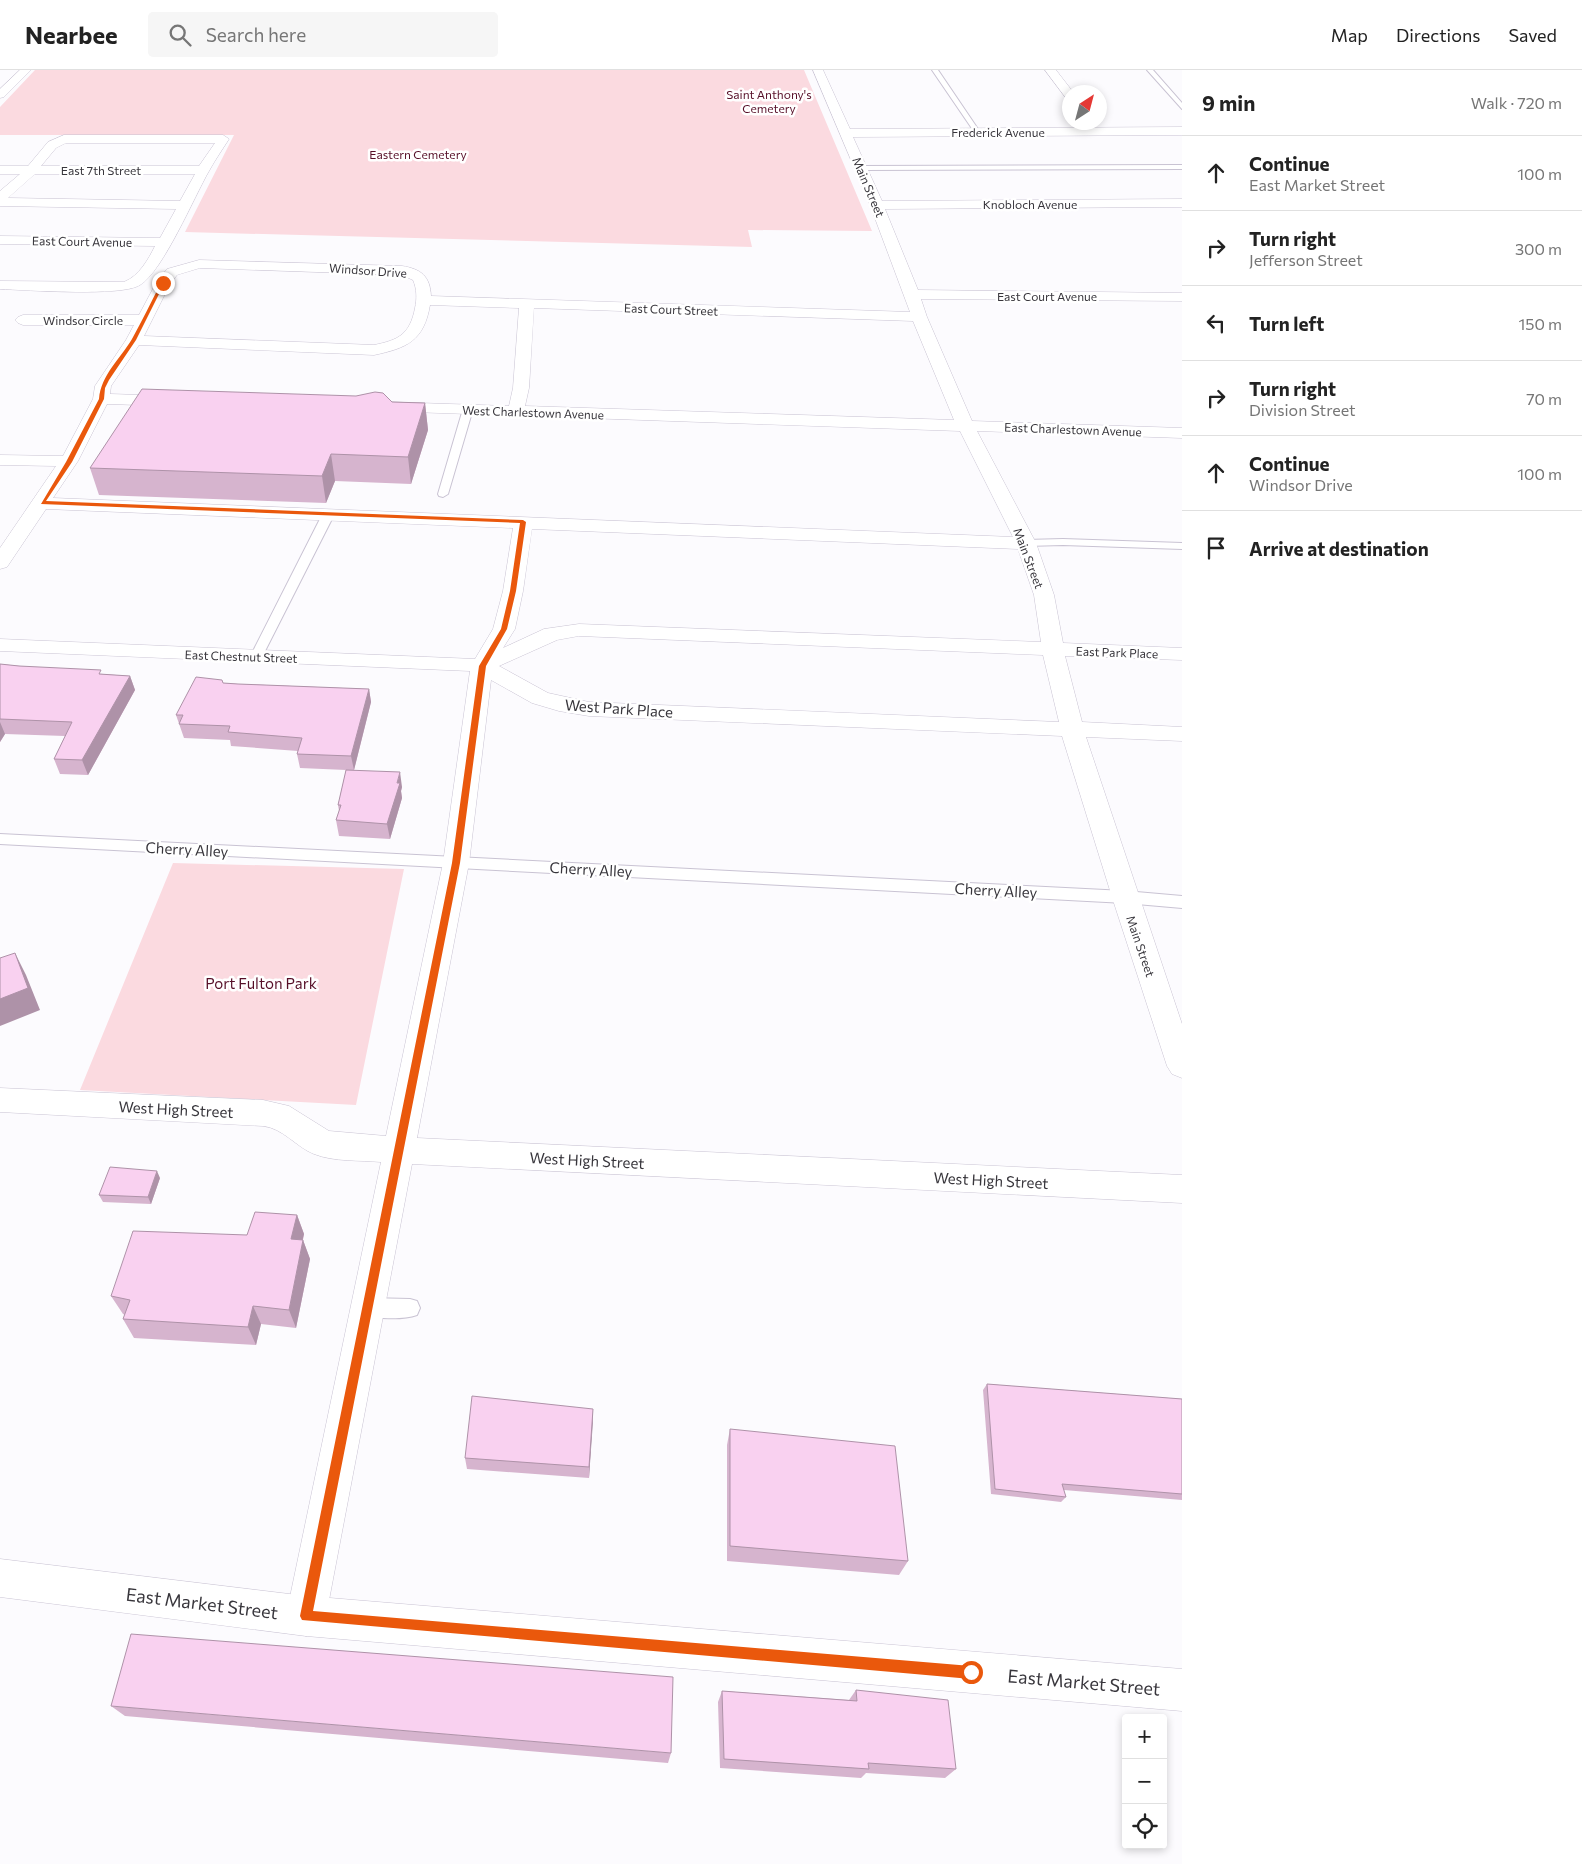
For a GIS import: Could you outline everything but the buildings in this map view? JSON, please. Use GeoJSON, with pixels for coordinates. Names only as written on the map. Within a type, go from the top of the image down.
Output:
{"type":"FeatureCollection","features":[{"type":"Feature","properties":{"kind":"street"},"geometry":{"type":"LineString","coordinates":[[1,93],[26,70]]}},
{"type":"Feature","properties":{"kind":"street","name":"Main Street"},"geometry":{"type":"LineString","coordinates":[[818,70],[877,204],[919,317],[965,426],[1026,543],[1044,594],[1053,650],[1072,730],[1125,897],[1182,1066]]}},
{"type":"Feature","properties":{"kind":"street"},"geometry":{"type":"LineString","coordinates":[[1050,70],[1062,86]]}},
{"type":"Feature","properties":{"kind":"street","name":"Frederick Avenue"},"geometry":{"type":"LineString","coordinates":[[845,133],[977,132],[1062,128]]}},
{"type":"Feature","properties":{"kind":"street","name":"Frederick Avenue"},"geometry":{"type":"LineString","coordinates":[[1107,128],[1182,131]]}},
{"type":"Feature","properties":{"kind":"street"},"geometry":{"type":"LineString","coordinates":[[0,198],[31,171],[52,145],[64,139],[223,139],[203,170],[146,272],[136,282],[126,286],[0,285]]}},
{"type":"Feature","properties":{"kind":"street","name":"East 7th Street"},"geometry":{"type":"LineString","coordinates":[[0,170],[203,170]]}},
{"type":"Feature","properties":{"kind":"street"},"geometry":{"type":"LineString","coordinates":[[0,202],[184,205]]}},
{"type":"Feature","properties":{"kind":"street","name":"Knobloch Avenue"},"geometry":{"type":"LineString","coordinates":[[877,204],[1182,203]]}},
{"type":"Feature","properties":{"kind":"street","name":"East Court Avenue"},"geometry":{"type":"LineString","coordinates":[[0,240],[163,242]]}},
{"type":"Feature","properties":{"kind":"street","name":"Windsor Drive"},"geometry":{"type":"LineString","coordinates":[[0,563],[43,503],[69,462],[101,399],[102,388],[106,380],[134,340],[163,283],[172,272],[199,264],[399,270],[415,274],[422,279],[424,293],[417,328],[412,335],[392,346],[374,350],[134,340]]}},
{"type":"Feature","properties":{"kind":"street","name":"East Court Avenue"},"geometry":{"type":"LineString","coordinates":[[912,294],[1182,298]]}},
{"type":"Feature","properties":{"kind":"street","name":"East Court Street"},"geometry":{"type":"LineString","coordinates":[[423,300],[919,317]]}},
{"type":"Feature","properties":{"kind":"street"},"geometry":{"type":"LineString","coordinates":[[516,411],[521,388],[527,304]]}},
{"type":"Feature","properties":{"kind":"street","name":"Windsor Circle"},"geometry":{"type":"LineString","coordinates":[[23,320],[143,320]]}},
{"type":"Feature","properties":{"kind":"street"},"geometry":{"type":"LineString","coordinates":[[101,399],[183,402]]}},
{"type":"Feature","properties":{"kind":"street","name":"West Charlestown Avenue"},"geometry":{"type":"LineString","coordinates":[[370,407],[965,426]]}},
{"type":"Feature","properties":{"kind":"street","name":"East Charlestown Avenue"},"geometry":{"type":"LineString","coordinates":[[965,426],[1182,433]]}},
{"type":"Feature","properties":{"kind":"street"},"geometry":{"type":"LineString","coordinates":[[0,460],[69,462]]}},
{"type":"Feature","properties":{"kind":"street"},"geometry":{"type":"LineString","coordinates":[[43,503],[329,513],[1026,543]]}},
{"type":"Feature","properties":{"kind":"street"},"geometry":{"type":"LineString","coordinates":[[306,1616],[456,863],[482,666],[504,629],[513,591],[523,522]]}},
{"type":"Feature","properties":{"kind":"street"},"geometry":{"type":"LineString","coordinates":[[482,666],[552,634],[579,630],[1053,650]]}},
{"type":"Feature","properties":{"kind":"street","name":"East Chestnut Street"},"geometry":{"type":"LineString","coordinates":[[0,645],[482,666]]}},
{"type":"Feature","properties":{"kind":"street","name":"East Park Place"},"geometry":{"type":"LineString","coordinates":[[1053,650],[1182,654]]}},
{"type":"Feature","properties":{"kind":"street","name":"West Park Place"},"geometry":{"type":"LineString","coordinates":[[482,666],[540,698],[559,704],[589,709],[1072,730]]}},
{"type":"Feature","properties":{"kind":"street"},"geometry":{"type":"LineString","coordinates":[[1072,730],[1182,734]]}},
{"type":"Feature","properties":{"kind":"street","name":"West High Street"},"geometry":{"type":"LineString","coordinates":[[0,1100],[263,1113],[278,1115],[323,1144],[400,1150],[1182,1190]]}},
{"type":"Feature","properties":{"kind":"street","name":"East Market Street"},"geometry":{"type":"LineString","coordinates":[[0,1578],[306,1616],[1182,1690]]}},
{"type":"Feature","properties":{"kind":"lane"},"geometry":{"type":"LineString","coordinates":[[934,70],[977,132]]}},
{"type":"Feature","properties":{"kind":"lane"},"geometry":{"type":"LineString","coordinates":[[1150,70],[1182,107]]}},
{"type":"Feature","properties":{"kind":"lane"},"geometry":{"type":"LineString","coordinates":[[861,168],[1182,167]]}},
{"type":"Feature","properties":{"kind":"lane"},"geometry":{"type":"LineString","coordinates":[[443,494],[468,409]]}},
{"type":"Feature","properties":{"kind":"lane"},"geometry":{"type":"LineString","coordinates":[[256,657],[329,513]]}},
{"type":"Feature","properties":{"kind":"lane"},"geometry":{"type":"LineString","coordinates":[[1026,543],[1063,542],[1182,546]]}},
{"type":"Feature","properties":{"kind":"lane","name":"Cherry Alley"},"geometry":{"type":"LineString","coordinates":[[0,839],[1125,897],[1182,902]]}},
{"type":"Feature","properties":{"kind":"lane"},"geometry":{"type":"LineString","coordinates":[[368,1307],[410,1308]]}},
{"type":"Feature","properties":{"kind":"green space","name":"Eastern Cemetery"},"geometry":{"type":"Polygon","coordinates":[[[35,70],[804,70],[872,231],[748,230],[752,247],[185,232],[234,135],[0,135],[0,107],[35,70]]]}},
{"type":"Feature","properties":{"kind":"green space","name":"Port Fulton Park"},"geometry":{"type":"Polygon","coordinates":[[[173,863],[404,869],[356,1105],[80,1090],[173,863]]]}},
{"type":"Feature","properties":{"kind":"route"},"geometry":{"type":"LineString","coordinates":[[163,283],[134,340],[106,380],[102,388],[101,399],[81,440],[43,503],[523,522],[513,591],[504,629],[482,666],[456,863],[306,1616],[971,1672]]}},
{"type":"Feature","properties":{"kind":"park label","name":"Saint Anthony's Cemetery"},"geometry":{"type":"Point","coordinates":[769,101]}}]}
